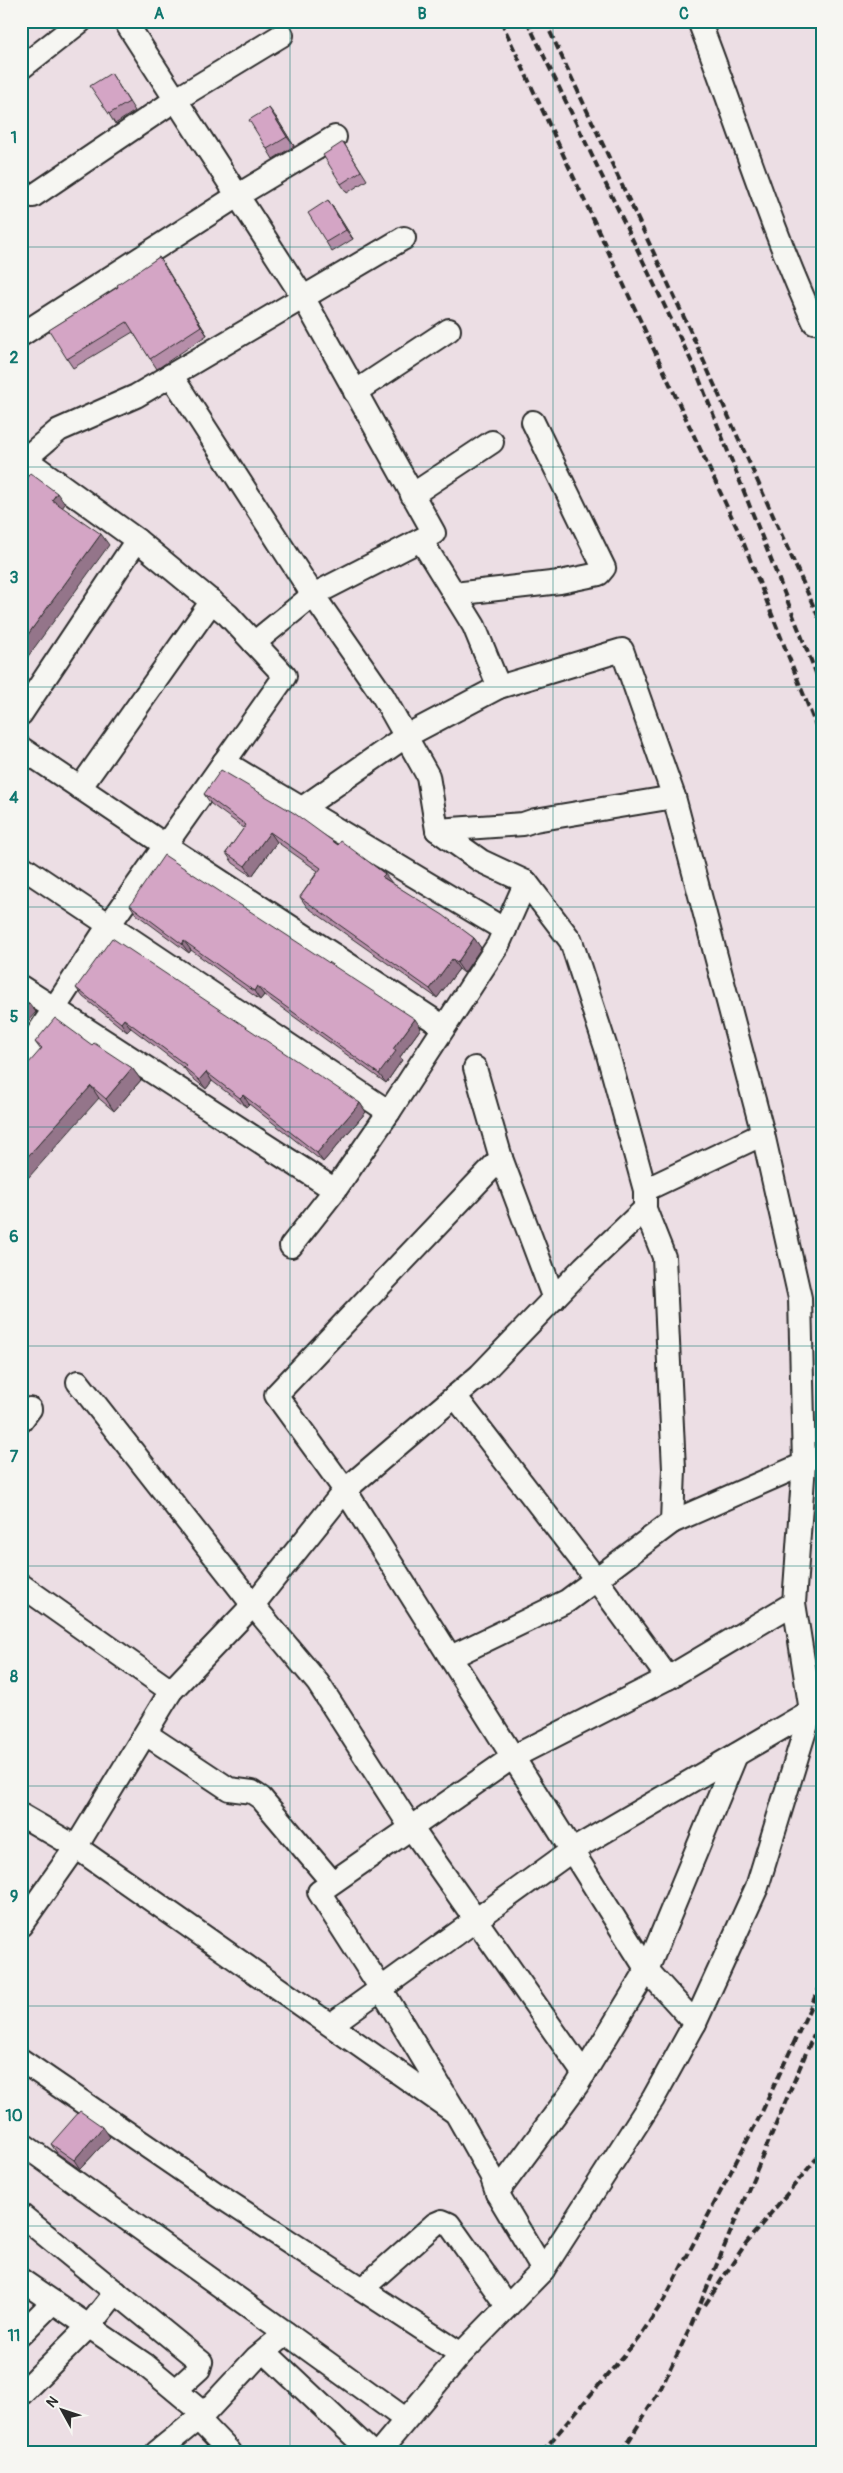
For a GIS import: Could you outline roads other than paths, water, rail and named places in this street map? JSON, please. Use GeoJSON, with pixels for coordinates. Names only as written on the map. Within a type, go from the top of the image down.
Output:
{"type":"FeatureCollection","features":[{"type":"Feature","properties":{"kind":"street"},"geometry":{"type":"LineString","coordinates":[[21,68],[81,21]]}},
{"type":"Feature","properties":{"kind":"street"},"geometry":{"type":"LineString","coordinates":[[125,21],[302,298],[434,533],[313,595],[254,644]]}},
{"type":"Feature","properties":{"kind":"street"},"geometry":{"type":"LineString","coordinates":[[699,21],[728,96],[785,259],[814,322],[822,319]]}},
{"type":"Feature","properties":{"kind":"street"},"geometry":{"type":"LineString","coordinates":[[32,196],[175,100],[282,35]]}},
{"type":"Feature","properties":{"kind":"street"},"geometry":{"type":"LineString","coordinates":[[21,335],[237,196],[335,137]]}},
{"type":"Feature","properties":{"kind":"street"},"geometry":{"type":"LineString","coordinates":[[21,1059],[109,925],[285,676],[212,601],[136,540],[22,459],[59,430],[136,396],[404,238]]}},
{"type":"Feature","properties":{"kind":"street"},"geometry":{"type":"LineString","coordinates":[[355,392],[450,330]]}},
{"type":"Feature","properties":{"kind":"street"},"geometry":{"type":"LineString","coordinates":[[171,375],[313,595],[383,696],[428,776],[437,830],[481,860],[526,882],[571,941],[607,1051],[645,1199],[664,1257],[674,1469],[672,1522]]}},
{"type":"Feature","properties":{"kind":"street"},"geometry":{"type":"LineString","coordinates":[[454,594],[560,582],[599,574],[604,568],[533,422]]}},
{"type":"Feature","properties":{"kind":"street"},"geometry":{"type":"LineString","coordinates":[[412,495],[492,442]]}},
{"type":"Feature","properties":{"kind":"street"},"geometry":{"type":"LineString","coordinates":[[21,714],[136,540]]}},
{"type":"Feature","properties":{"kind":"street"},"geometry":{"type":"LineString","coordinates":[[421,540],[474,626],[499,686]]}},
{"type":"Feature","properties":{"kind":"street"},"geometry":{"type":"LineString","coordinates":[[80,788],[212,601]]}},
{"type":"Feature","properties":{"kind":"street"},"geometry":{"type":"LineString","coordinates":[[301,808],[406,736],[499,686],[622,650],[674,798],[762,1134],[800,1298],[804,1464],[794,1602],[811,1712],[757,1888],[695,2023],[653,2099],[543,2270],[460,2354],[379,2452]]}},
{"type":"Feature","properties":{"kind":"street"},"geometry":{"type":"LineString","coordinates":[[21,748],[165,845],[444,1027]]}},
{"type":"Feature","properties":{"kind":"street"},"geometry":{"type":"LineString","coordinates":[[224,762],[505,930]]}},
{"type":"Feature","properties":{"kind":"street"},"geometry":{"type":"LineString","coordinates":[[437,830],[523,824],[535,820],[674,798]]}},
{"type":"Feature","properties":{"kind":"street"},"geometry":{"type":"LineString","coordinates":[[21,866],[389,1112]]}},
{"type":"Feature","properties":{"kind":"street"},"geometry":{"type":"LineString","coordinates":[[291,1246],[335,1190],[389,1112],[498,945],[526,882]]}},
{"type":"Feature","properties":{"kind":"street"},"geometry":{"type":"LineString","coordinates":[[21,987],[335,1190]]}},
{"type":"Feature","properties":{"kind":"street"},"geometry":{"type":"LineString","coordinates":[[475,1068],[500,1158],[554,1299]]}},
{"type":"Feature","properties":{"kind":"street"},"geometry":{"type":"LineString","coordinates":[[21,1925],[76,1848],[172,1691],[253,1605],[345,1490],[480,1374],[554,1299],[645,1199],[762,1134]]}},
{"type":"Feature","properties":{"kind":"street"},"geometry":{"type":"LineString","coordinates":[[500,1158],[276,1395],[345,1490],[451,1656],[646,1970],[695,2023]]}},
{"type":"Feature","properties":{"kind":"street"},"geometry":{"type":"LineString","coordinates":[[78,1382],[253,1605],[318,1683],[410,1826],[584,2074]]}},
{"type":"Feature","properties":{"kind":"street"},"geometry":{"type":"LineString","coordinates":[[455,1396],[596,1579],[668,1678]]}},
{"type":"Feature","properties":{"kind":"street"},"geometry":{"type":"LineString","coordinates":[[451,1656],[567,1600],[672,1522],[804,1464]]}},
{"type":"Feature","properties":{"kind":"street"},"geometry":{"type":"LineString","coordinates":[[21,1585],[172,1691]]}},
{"type":"Feature","properties":{"kind":"street"},"geometry":{"type":"LineString","coordinates":[[543,2270],[497,2193],[491,2175],[456,2113],[380,1987],[319,1892],[410,1826],[513,1757],[668,1678],[794,1602]]}},
{"type":"Feature","properties":{"kind":"street"},"geometry":{"type":"LineString","coordinates":[[332,2024],[380,1987],[571,1851],[811,1712]]}},
{"type":"Feature","properties":{"kind":"street"},"geometry":{"type":"LineString","coordinates":[[146,1734],[229,1789],[252,1792],[261,1798],[332,1882]]}},
{"type":"Feature","properties":{"kind":"street"},"geometry":{"type":"LineString","coordinates":[[497,2193],[584,2074],[646,1970],[736,1755]]}},
{"type":"Feature","properties":{"kind":"street"},"geometry":{"type":"LineString","coordinates":[[21,1814],[76,1848],[332,2024],[456,2113]]}},
{"type":"Feature","properties":{"kind":"street"},"geometry":{"type":"LineString","coordinates":[[21,2060],[221,2197],[460,2354]]}},
{"type":"Feature","properties":{"kind":"street"},"geometry":{"type":"LineString","coordinates":[[21,2143],[405,2419]]}},
{"type":"Feature","properties":{"kind":"street"},"geometry":{"type":"LineString","coordinates":[[21,2215],[201,2362],[199,2369],[176,2390]]}},
{"type":"Feature","properties":{"kind":"street"},"geometry":{"type":"LineString","coordinates":[[362,2289],[435,2224],[442,2221],[448,2224],[507,2306]]}},
{"type":"Feature","properties":{"kind":"street"},"geometry":{"type":"LineString","coordinates":[[21,2280],[144,2364],[176,2390],[201,2416],[230,2452]]}},
{"type":"Feature","properties":{"kind":"street"},"geometry":{"type":"LineString","coordinates":[[21,2394],[89,2326],[116,2292]]}},
{"type":"Feature","properties":{"kind":"street"},"geometry":{"type":"LineString","coordinates":[[21,2334],[53,2302]]}},
{"type":"Feature","properties":{"kind":"street"},"geometry":{"type":"LineString","coordinates":[[157,2452],[201,2416],[224,2390],[286,2333]]}},
{"type":"Feature","properties":{"kind":"street"},"geometry":{"type":"LineString","coordinates":[[265,2352],[371,2452]]}},
{"type":"Feature","properties":{"kind":"railway"},"geometry":{"type":"LineString","coordinates":[[501,21],[742,539],[822,741]]}},
{"type":"Feature","properties":{"kind":"railway"},"geometry":{"type":"LineString","coordinates":[[527,21],[696,371],[822,688]]}},
{"type":"Feature","properties":{"kind":"railway"},"geometry":{"type":"LineString","coordinates":[[545,21],[688,326],[822,625]]}},
{"type":"Feature","properties":{"kind":"railway"},"geometry":{"type":"LineString","coordinates":[[542,2452],[638,2339],[664,2300],[761,2114],[822,1982]]}},
{"type":"Feature","properties":{"kind":"railway"},"geometry":{"type":"LineString","coordinates":[[622,2452],[661,2388],[690,2328],[822,2015]]}},
{"type":"Feature","properties":{"kind":"railway"},"geometry":{"type":"LineString","coordinates":[[705,2305],[746,2243],[822,2152]]}}]}
